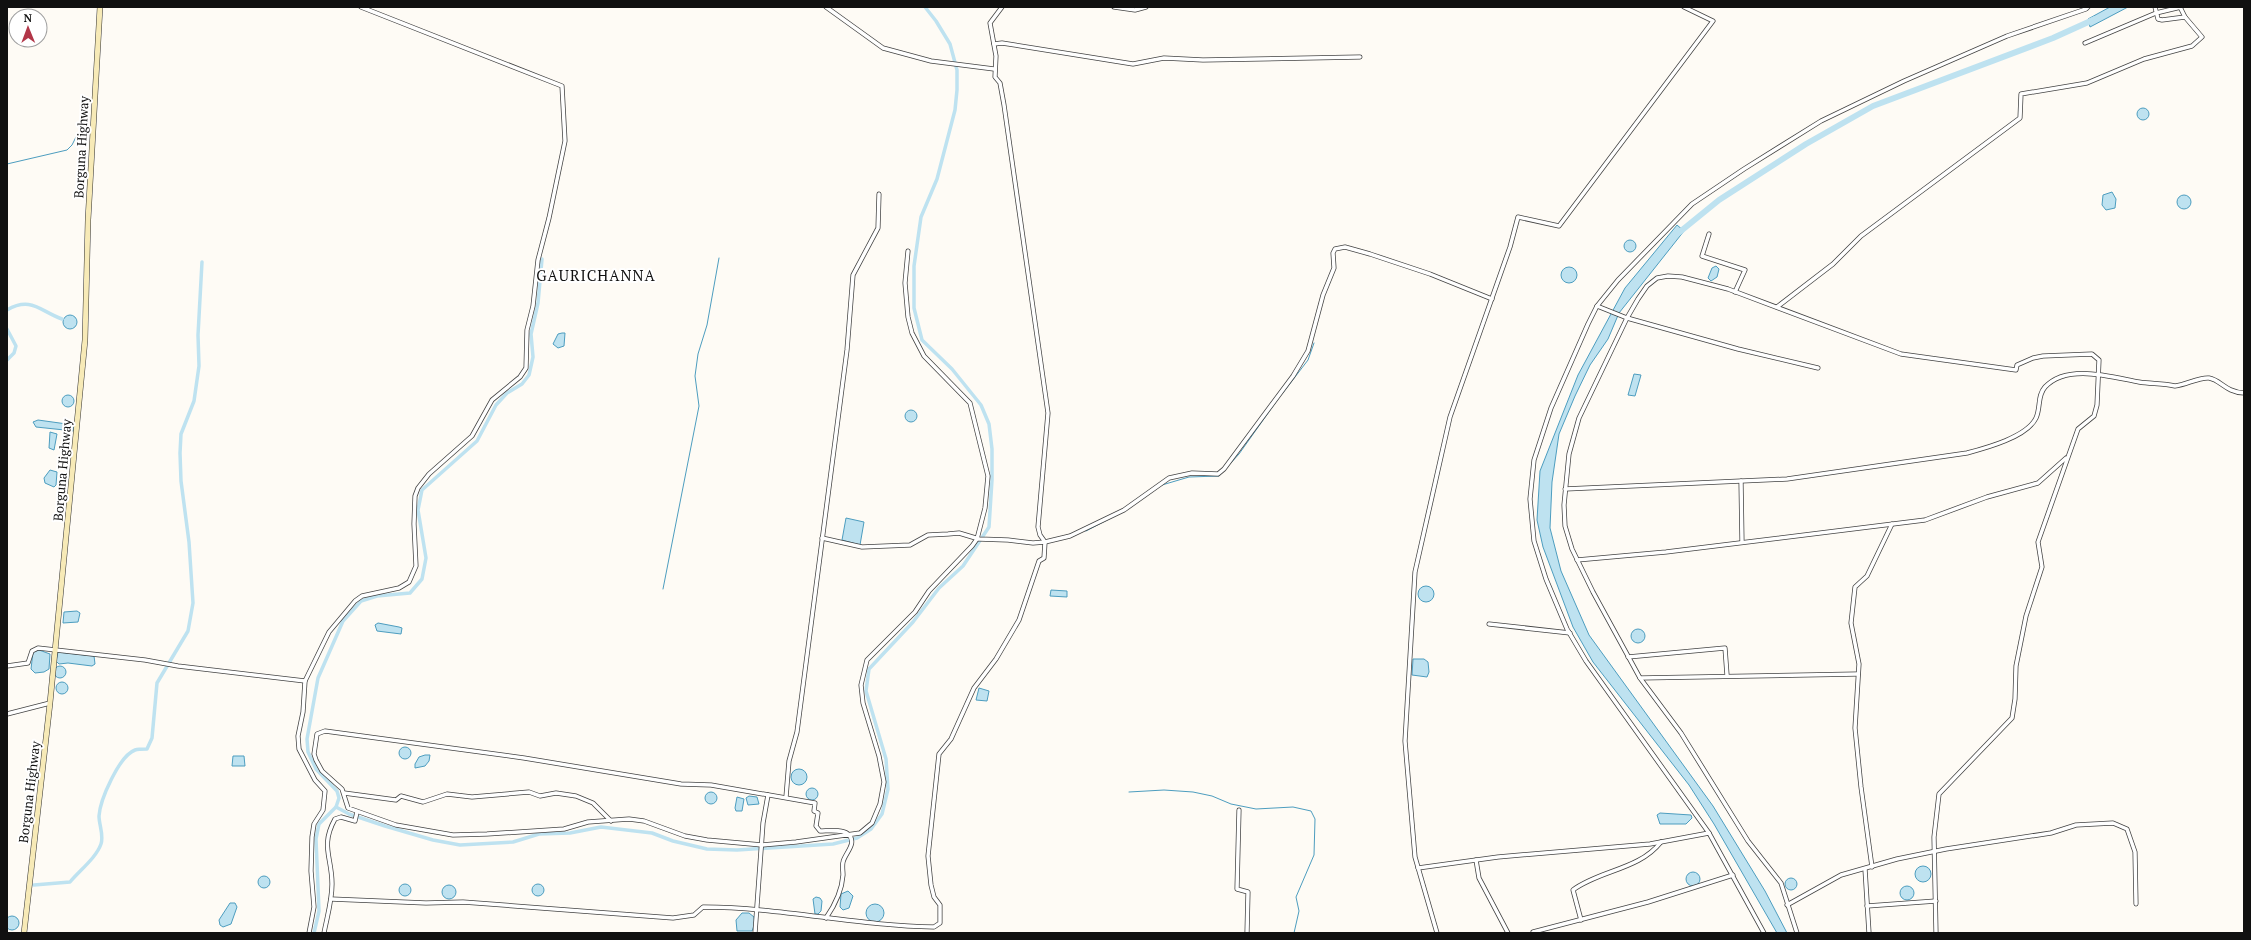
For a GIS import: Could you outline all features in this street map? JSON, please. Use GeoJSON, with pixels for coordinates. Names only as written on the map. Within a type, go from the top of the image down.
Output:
{"type":"FeatureCollection","features":[{"type":"Feature","properties":{"kind":"main road","name":"Borguna Highway"},"geometry":{"type":"LineString","coordinates":[[24,933],[56,650],[85,340],[88,220],[100,7]]}},
{"type":"Feature","properties":{"kind":"street"},"geometry":{"type":"LineString","coordinates":[[309,933],[314,906],[311,871],[312,837],[314,824],[323,810],[325,791],[315,780],[299,750],[298,736],[305,681],[328,632],[355,601],[362,596],[399,588],[409,582],[416,566],[414,524],[415,496],[418,488],[429,474],[472,436],[492,400],[520,377],[526,368],[527,330],[532,306],[538,260],[549,218],[565,141],[562,86],[361,7]]}},
{"type":"Feature","properties":{"kind":"street"},"geometry":{"type":"LineString","coordinates":[[826,7],[883,48],[931,61],[994,69]]}},
{"type":"Feature","properties":{"kind":"street"},"geometry":{"type":"LineString","coordinates":[[331,899],[426,903],[463,902],[672,918],[694,915],[703,907],[757,909],[826,918],[920,926],[934,927],[940,923],[940,905],[934,897],[931,885],[928,856],[939,754],[951,739],[974,688],[996,658],[1019,620],[1039,561],[1044,558],[1045,542],[1040,535],[1038,527],[1048,413],[1004,105],[1000,83],[995,77],[994,69],[996,56],[990,23],[1002,7]]}},
{"type":"Feature","properties":{"kind":"street"},"geometry":{"type":"LineString","coordinates":[[1114,7],[1135,10],[1146,7]]}},
{"type":"Feature","properties":{"kind":"street"},"geometry":{"type":"LineString","coordinates":[[1437,933],[1415,857],[1405,741],[1415,572],[1450,417],[1492,299],[1518,217],[1559,226],[1713,21],[1684,7]]}},
{"type":"Feature","properties":{"kind":"street"},"geometry":{"type":"LineString","coordinates":[[1764,933],[1709,833],[1586,661],[1570,633],[1546,579],[1534,541],[1530,500],[1532,471],[1552,408],[1598,306],[1618,280],[1692,204],[1822,121],[1904,81],[2007,36],[2086,10],[2088,7]]}},
{"type":"Feature","properties":{"kind":"street"},"geometry":{"type":"LineString","coordinates":[[2155,7],[2158,19],[2162,20],[2185,17]]}},
{"type":"Feature","properties":{"kind":"street"},"geometry":{"type":"LineString","coordinates":[[1777,308],[1833,264],[1861,236],[2020,118],[2021,94],[2087,83],[2144,60],[2192,46],[2202,37],[2185,17],[2181,7],[2156,13],[2085,43]]}},
{"type":"Feature","properties":{"kind":"street"},"geometry":{"type":"LineString","coordinates":[[994,44],[1002,43],[1133,64],[1164,58],[1202,60],[1360,57]]}},
{"type":"Feature","properties":{"kind":"street"},"geometry":{"type":"LineString","coordinates":[[786,797],[789,761],[797,732],[822,538],[846,350],[853,275],[878,228],[879,194]]}},
{"type":"Feature","properties":{"kind":"street"},"geometry":{"type":"LineString","coordinates":[[1709,234],[1702,256],[1745,270],[1735,292]]}},
{"type":"Feature","properties":{"kind":"street"},"geometry":{"type":"LineString","coordinates":[[822,538],[862,547],[910,545],[928,535],[959,533],[977,539],[1033,543],[1045,542],[1070,536],[1124,510],[1169,478],[1192,473],[1218,474],[1224,469],[1293,376],[1308,351],[1322,295],[1334,268],[1332,252],[1335,249],[1345,246],[1430,274],[1492,299]]}},
{"type":"Feature","properties":{"kind":"street"},"geometry":{"type":"LineString","coordinates":[[826,918],[839,893],[843,861],[850,848],[851,839],[849,836],[842,832],[820,831],[816,826],[818,812],[814,811],[816,803],[711,785],[681,784],[524,758],[321,731],[317,734],[315,742],[316,760],[322,771],[344,794],[347,806],[357,812],[396,825],[453,835],[564,829],[588,822],[629,819],[644,821],[685,836],[707,840],[762,845],[849,836],[860,833],[872,823],[880,804],[884,782],[879,756],[863,703],[861,685],[867,660],[915,612],[929,591],[977,539],[985,508],[988,476],[976,420],[970,403],[924,356],[912,333],[908,318],[905,283],[908,251]]}},
{"type":"Feature","properties":{"kind":"street"},"geometry":{"type":"LineString","coordinates":[[1797,933],[1781,883],[1748,841],[1681,734],[1640,678],[1578,560],[1565,526],[1564,506],[1569,454],[1579,418],[1627,318],[1647,286],[1657,278],[1668,276],[1682,277],[1735,292],[1901,354],[2016,370],[2017,365],[2033,358],[2092,354],[2099,360],[2097,405],[2094,416],[2078,429],[2038,542],[2042,567],[2026,616],[2016,666],[2016,698],[2012,718],[1939,794],[1934,837],[1936,933]]}},
{"type":"Feature","properties":{"kind":"street"},"geometry":{"type":"LineString","coordinates":[[1598,306],[1627,318],[1738,349],[1818,368]]}},
{"type":"Feature","properties":{"kind":"street"},"geometry":{"type":"LineString","coordinates":[[1565,489],[1681,482],[1741,481],[1836,473],[1967,453],[1991,446],[2019,434],[2036,419],[2039,396],[2046,386],[2056,379],[2068,375],[2099,374],[2126,378],[2138,382],[2175,386],[2189,384],[2199,379],[2210,378],[2233,392],[2244,393]]}},
{"type":"Feature","properties":{"kind":"street"},"geometry":{"type":"LineString","coordinates":[[1578,560],[1925,520],[1987,497],[2038,484],[2068,456]]}},
{"type":"Feature","properties":{"kind":"street"},"geometry":{"type":"LineString","coordinates":[[1741,481],[1742,542]]}},
{"type":"Feature","properties":{"kind":"street"},"geometry":{"type":"LineString","coordinates":[[1872,867],[1861,787],[1855,728],[1859,664],[1851,623],[1855,587],[1867,576],[1892,524]]}},
{"type":"Feature","properties":{"kind":"street"},"geometry":{"type":"LineString","coordinates":[[1489,624],[1570,633]]}},
{"type":"Feature","properties":{"kind":"street"},"geometry":{"type":"LineString","coordinates":[[7,666],[28,663],[32,651],[38,648],[162,662],[172,665],[305,681]]}},
{"type":"Feature","properties":{"kind":"street"},"geometry":{"type":"LineString","coordinates":[[1628,657],[1725,648],[1727,675]]}},
{"type":"Feature","properties":{"kind":"street"},"geometry":{"type":"LineString","coordinates":[[1640,678],[1727,675],[1858,674]]}},
{"type":"Feature","properties":{"kind":"street"},"geometry":{"type":"LineString","coordinates":[[7,714],[50,703]]}},
{"type":"Feature","properties":{"kind":"street"},"geometry":{"type":"LineString","coordinates":[[344,794],[396,800],[401,796],[423,802],[448,794],[472,797],[529,792],[540,796],[556,793],[576,796],[593,803],[611,821]]}},
{"type":"Feature","properties":{"kind":"street"},"geometry":{"type":"LineString","coordinates":[[755,933],[762,845],[768,795]]}},
{"type":"Feature","properties":{"kind":"street"},"geometry":{"type":"LineString","coordinates":[[1239,810],[1236,889],[1248,892],[1247,933]]}},
{"type":"Feature","properties":{"kind":"street"},"geometry":{"type":"LineString","coordinates":[[324,933],[331,899],[332,884],[327,837],[335,819],[341,817],[355,821],[357,812]]}},
{"type":"Feature","properties":{"kind":"street"},"geometry":{"type":"LineString","coordinates":[[1787,905],[1841,875],[1872,867],[1934,852],[2051,833],[2076,825],[2113,823],[2127,829],[2134,844],[2136,904]]}},
{"type":"Feature","properties":{"kind":"street"},"geometry":{"type":"LineString","coordinates":[[1418,868],[1476,860],[1661,842],[1709,833]]}},
{"type":"Feature","properties":{"kind":"street"},"geometry":{"type":"LineString","coordinates":[[1581,920],[1573,890],[1584,881],[1620,869],[1653,852],[1661,842]]}},
{"type":"Feature","properties":{"kind":"street"},"geometry":{"type":"LineString","coordinates":[[1476,860],[1479,878],[1508,933]]}},
{"type":"Feature","properties":{"kind":"street"},"geometry":{"type":"LineString","coordinates":[[1865,869],[1869,933]]}},
{"type":"Feature","properties":{"kind":"street"},"geometry":{"type":"LineString","coordinates":[[1533,932],[1648,902],[1733,875]]}},
{"type":"Feature","properties":{"kind":"street"},"geometry":{"type":"LineString","coordinates":[[1867,906],[1936,901]]}},
{"type":"Feature","properties":{"kind":"water"},"geometry":{"type":"Polygon","coordinates":[[[2110,7],[2128,7],[2090,27],[2088,19],[2110,7]]]}},
{"type":"Feature","properties":{"kind":"water"},"geometry":{"type":"Polygon","coordinates":[[[2143,108],[2147,110],[2149,114],[2147,118],[2143,120],[2139,118],[2137,114],[2139,110],[2143,108]]]}},
{"type":"Feature","properties":{"kind":"water"},"geometry":{"type":"Polygon","coordinates":[[[2112,192],[2116,199],[2115,208],[2106,210],[2102,205],[2103,195],[2112,192]]]}},
{"type":"Feature","properties":{"kind":"water"},"geometry":{"type":"Polygon","coordinates":[[[2184,195],[2189,197],[2191,202],[2189,207],[2184,209],[2179,207],[2177,202],[2179,197],[2184,195]]]}},
{"type":"Feature","properties":{"kind":"water"},"geometry":{"type":"Polygon","coordinates":[[[1677,225],[1684,231],[1619,313],[1608,339],[1590,365],[1559,434],[1552,482],[1550,528],[1561,571],[1589,635],[1713,806],[1765,891],[1787,933],[1777,933],[1714,824],[1689,785],[1593,662],[1573,627],[1543,547],[1537,520],[1540,471],[1578,375],[1625,288],[1677,225]]]}},
{"type":"Feature","properties":{"kind":"water"},"geometry":{"type":"Polygon","coordinates":[[[1628,240],[1632,240],[1636,246],[1632,252],[1628,252],[1624,248],[1624,244],[1628,240]]]}},
{"type":"Feature","properties":{"kind":"water"},"geometry":{"type":"Polygon","coordinates":[[[1716,266],[1719,269],[1717,277],[1711,281],[1708,278],[1712,268],[1716,266]]]}},
{"type":"Feature","properties":{"kind":"water"},"geometry":{"type":"Polygon","coordinates":[[[1569,267],[1575,269],[1577,275],[1575,281],[1569,283],[1563,281],[1561,275],[1563,269],[1569,267]]]}},
{"type":"Feature","properties":{"kind":"water"},"geometry":{"type":"Polygon","coordinates":[[[70,315],[75,317],[77,322],[75,327],[70,329],[65,327],[63,322],[65,317],[70,315]]]}},
{"type":"Feature","properties":{"kind":"water"},"geometry":{"type":"Polygon","coordinates":[[[565,333],[564,346],[558,348],[553,344],[558,334],[565,333]]]}},
{"type":"Feature","properties":{"kind":"water"},"geometry":{"type":"Polygon","coordinates":[[[1634,374],[1641,375],[1635,396],[1628,395],[1634,374]]]}},
{"type":"Feature","properties":{"kind":"water"},"geometry":{"type":"Polygon","coordinates":[[[68,395],[72,397],[74,401],[72,405],[68,407],[64,405],[62,401],[64,397],[68,395]]]}},
{"type":"Feature","properties":{"kind":"water"},"geometry":{"type":"Polygon","coordinates":[[[913,410],[916,411],[916,421],[909,422],[906,421],[905,414],[906,411],[913,410]]]}},
{"type":"Feature","properties":{"kind":"water"},"geometry":{"type":"Polygon","coordinates":[[[38,420],[74,425],[74,431],[36,427],[33,422],[38,420]]]}},
{"type":"Feature","properties":{"kind":"water"},"geometry":{"type":"Polygon","coordinates":[[[50,432],[57,434],[54,450],[49,448],[50,432]]]}},
{"type":"Feature","properties":{"kind":"water"},"geometry":{"type":"Polygon","coordinates":[[[50,470],[57,472],[56,485],[54,487],[45,483],[44,478],[50,470]]]}},
{"type":"Feature","properties":{"kind":"water"},"geometry":{"type":"Polygon","coordinates":[[[846,518],[864,522],[860,545],[842,540],[846,518]]]}},
{"type":"Feature","properties":{"kind":"water"},"geometry":{"type":"Polygon","coordinates":[[[1426,586],[1432,588],[1434,594],[1432,600],[1426,602],[1420,600],[1418,594],[1420,588],[1426,586]]]}},
{"type":"Feature","properties":{"kind":"water"},"geometry":{"type":"Polygon","coordinates":[[[1051,590],[1067,591],[1067,597],[1050,596],[1051,590]]]}},
{"type":"Feature","properties":{"kind":"water"},"geometry":{"type":"Polygon","coordinates":[[[77,611],[80,613],[78,622],[63,623],[64,612],[77,611]]]}},
{"type":"Feature","properties":{"kind":"water"},"geometry":{"type":"Polygon","coordinates":[[[378,623],[402,628],[401,634],[377,631],[375,625],[378,623]]]}},
{"type":"Feature","properties":{"kind":"water"},"geometry":{"type":"Polygon","coordinates":[[[1635,629],[1641,629],[1645,633],[1645,639],[1641,643],[1635,643],[1631,639],[1631,633],[1635,629]]]}},
{"type":"Feature","properties":{"kind":"water"},"geometry":{"type":"Polygon","coordinates":[[[39,650],[50,654],[49,669],[44,672],[35,673],[31,669],[33,652],[39,650]]]}},
{"type":"Feature","properties":{"kind":"water"},"geometry":{"type":"Polygon","coordinates":[[[58,652],[94,656],[95,664],[92,666],[68,663],[59,664],[56,661],[58,652]]]}},
{"type":"Feature","properties":{"kind":"water"},"geometry":{"type":"Polygon","coordinates":[[[1413,659],[1424,659],[1428,662],[1429,672],[1427,677],[1412,675],[1413,659]]]}},
{"type":"Feature","properties":{"kind":"water"},"geometry":{"type":"Polygon","coordinates":[[[62,666],[65,667],[65,677],[58,678],[55,677],[54,670],[55,667],[62,666]]]}},
{"type":"Feature","properties":{"kind":"water"},"geometry":{"type":"Polygon","coordinates":[[[60,682],[64,682],[68,688],[64,694],[60,694],[56,690],[56,686],[60,682]]]}},
{"type":"Feature","properties":{"kind":"water"},"geometry":{"type":"Polygon","coordinates":[[[979,688],[989,691],[987,701],[976,700],[979,688]]]}},
{"type":"Feature","properties":{"kind":"water"},"geometry":{"type":"Polygon","coordinates":[[[403,747],[407,747],[411,753],[407,759],[403,759],[399,755],[399,751],[403,747]]]}},
{"type":"Feature","properties":{"kind":"water"},"geometry":{"type":"Polygon","coordinates":[[[430,755],[429,761],[425,766],[415,768],[415,764],[419,757],[430,755]]]}},
{"type":"Feature","properties":{"kind":"water"},"geometry":{"type":"Polygon","coordinates":[[[233,756],[244,756],[245,766],[232,766],[233,756]]]}},
{"type":"Feature","properties":{"kind":"water"},"geometry":{"type":"Polygon","coordinates":[[[799,769],[806,774],[807,777],[802,784],[799,785],[792,780],[791,777],[796,770],[799,769]]]}},
{"type":"Feature","properties":{"kind":"water"},"geometry":{"type":"Polygon","coordinates":[[[810,788],[814,788],[818,794],[814,800],[810,800],[806,796],[806,792],[810,788]]]}},
{"type":"Feature","properties":{"kind":"water"},"geometry":{"type":"Polygon","coordinates":[[[709,792],[713,792],[717,798],[713,804],[709,804],[705,800],[705,796],[709,792]]]}},
{"type":"Feature","properties":{"kind":"water"},"geometry":{"type":"Polygon","coordinates":[[[749,796],[757,797],[759,804],[748,805],[746,798],[749,796]]]}},
{"type":"Feature","properties":{"kind":"water"},"geometry":{"type":"Polygon","coordinates":[[[737,797],[744,799],[742,811],[736,811],[735,808],[737,797]]]}},
{"type":"Feature","properties":{"kind":"water"},"geometry":{"type":"Polygon","coordinates":[[[1660,813],[1691,815],[1692,818],[1686,824],[1660,824],[1657,815],[1660,813]]]}},
{"type":"Feature","properties":{"kind":"water"},"geometry":{"type":"Polygon","coordinates":[[[1923,866],[1929,868],[1931,874],[1929,880],[1923,882],[1917,880],[1915,874],[1917,868],[1923,866]]]}},
{"type":"Feature","properties":{"kind":"water"},"geometry":{"type":"Polygon","coordinates":[[[1690,872],[1696,872],[1700,876],[1700,882],[1696,886],[1690,886],[1686,882],[1686,876],[1690,872]]]}},
{"type":"Feature","properties":{"kind":"water"},"geometry":{"type":"Polygon","coordinates":[[[264,876],[268,878],[270,882],[268,886],[264,888],[260,886],[258,882],[260,878],[264,876]]]}},
{"type":"Feature","properties":{"kind":"water"},"geometry":{"type":"Polygon","coordinates":[[[1793,878],[1796,879],[1796,889],[1789,890],[1786,889],[1785,882],[1786,879],[1793,878]]]}},
{"type":"Feature","properties":{"kind":"water"},"geometry":{"type":"Polygon","coordinates":[[[403,884],[407,884],[411,890],[407,896],[403,896],[399,892],[399,888],[403,884]]]}},
{"type":"Feature","properties":{"kind":"water"},"geometry":{"type":"Polygon","coordinates":[[[538,884],[542,886],[544,890],[542,894],[538,896],[534,894],[532,890],[534,886],[538,884]]]}},
{"type":"Feature","properties":{"kind":"water"},"geometry":{"type":"Polygon","coordinates":[[[449,885],[454,887],[456,892],[454,897],[449,899],[444,897],[442,892],[444,887],[449,885]]]}},
{"type":"Feature","properties":{"kind":"water"},"geometry":{"type":"Polygon","coordinates":[[[1907,886],[1912,888],[1914,893],[1912,898],[1907,900],[1902,898],[1900,893],[1902,888],[1907,886]]]}},
{"type":"Feature","properties":{"kind":"water"},"geometry":{"type":"Polygon","coordinates":[[[848,891],[853,896],[849,908],[843,910],[840,907],[841,894],[848,891]]]}},
{"type":"Feature","properties":{"kind":"water"},"geometry":{"type":"Polygon","coordinates":[[[816,897],[820,898],[822,901],[821,911],[818,914],[815,914],[813,899],[816,897]]]}},
{"type":"Feature","properties":{"kind":"water"},"geometry":{"type":"Polygon","coordinates":[[[230,903],[235,903],[237,907],[231,924],[223,927],[220,925],[219,920],[230,903]]]}},
{"type":"Feature","properties":{"kind":"water"},"geometry":{"type":"Polygon","coordinates":[[[875,904],[881,907],[884,913],[881,919],[875,922],[869,919],[866,913],[869,907],[875,904]]]}},
{"type":"Feature","properties":{"kind":"water"},"geometry":{"type":"Polygon","coordinates":[[[742,913],[749,913],[754,917],[755,923],[752,931],[737,931],[736,920],[742,913]]]}},
{"type":"Feature","properties":{"kind":"water"},"geometry":{"type":"Polygon","coordinates":[[[12,916],[17,918],[19,923],[17,928],[12,930],[7,928],[5,923],[7,918],[12,916]]]}},
{"type":"Feature","properties":{"kind":"waterway"},"geometry":{"type":"LineString","coordinates":[[336,807],[349,814],[385,826],[433,840],[460,845],[513,842],[539,834],[570,833],[601,827],[652,833],[673,841],[707,849],[737,850],[833,844],[857,838],[871,829],[882,814],[888,789],[886,759],[866,691],[869,669],[913,622],[939,588],[963,566],[989,527],[992,480],[992,449],[989,424],[981,405],[952,369],[922,340],[914,308],[914,266],[921,217],[937,179],[955,110],[957,90],[957,70],[950,44],[936,21],[925,7]]}},
{"type":"Feature","properties":{"kind":"waterway"},"geometry":{"type":"LineString","coordinates":[[1676,235],[1719,200],[1806,144],[1873,106],[2053,38],[2095,19]]}},
{"type":"Feature","properties":{"kind":"waterway"},"geometry":{"type":"LineString","coordinates":[[7,164],[67,150],[72,145],[76,137]]}},
{"type":"Feature","properties":{"kind":"waterway"},"geometry":{"type":"LineString","coordinates":[[663,589],[699,406],[695,376],[698,354],[707,325],[719,258]]}},
{"type":"Feature","properties":{"kind":"waterway"},"geometry":{"type":"LineString","coordinates":[[314,933],[319,911],[316,839],[319,824],[336,807],[339,798],[337,791],[316,769],[308,752],[307,739],[318,678],[343,621],[361,601],[377,596],[410,593],[422,579],[426,558],[418,510],[422,490],[477,441],[496,405],[507,393],[522,384],[529,375],[533,357],[531,334],[538,303],[542,259]]}},
{"type":"Feature","properties":{"kind":"waterway"},"geometry":{"type":"LineString","coordinates":[[34,885],[70,882],[92,859],[99,849],[102,841],[99,816],[100,809],[111,779],[129,754],[135,750],[147,749],[152,738],[157,683],[188,631],[193,603],[189,542],[181,481],[180,453],[181,434],[194,401],[199,366],[198,335],[202,262]]}},
{"type":"Feature","properties":{"kind":"waterway"},"geometry":{"type":"LineString","coordinates":[[7,310],[23,304],[35,306],[62,319]]}},
{"type":"Feature","properties":{"kind":"waterway"},"geometry":{"type":"LineString","coordinates":[[7,329],[16,346],[14,353],[7,360]]}},
{"type":"Feature","properties":{"kind":"waterway"},"geometry":{"type":"LineString","coordinates":[[1282,394],[1308,360],[1314,343]]}},
{"type":"Feature","properties":{"kind":"waterway"},"geometry":{"type":"LineString","coordinates":[[1162,485],[1189,477],[1219,476],[1239,454],[1278,399]]}},
{"type":"Feature","properties":{"kind":"waterway"},"geometry":{"type":"LineString","coordinates":[[1086,531],[1128,509]]}},
{"type":"Feature","properties":{"kind":"waterway"},"geometry":{"type":"LineString","coordinates":[[1129,792],[1164,790],[1193,792],[1212,796],[1231,804],[1256,809],[1293,807],[1311,811],[1315,819],[1314,855],[1296,897],[1299,911],[1294,933]]}},
{"type":"Feature","properties":{"kind":"district","name":"GAURICHANNA"},"geometry":{"type":"Point","coordinates":[596,275]}}]}
